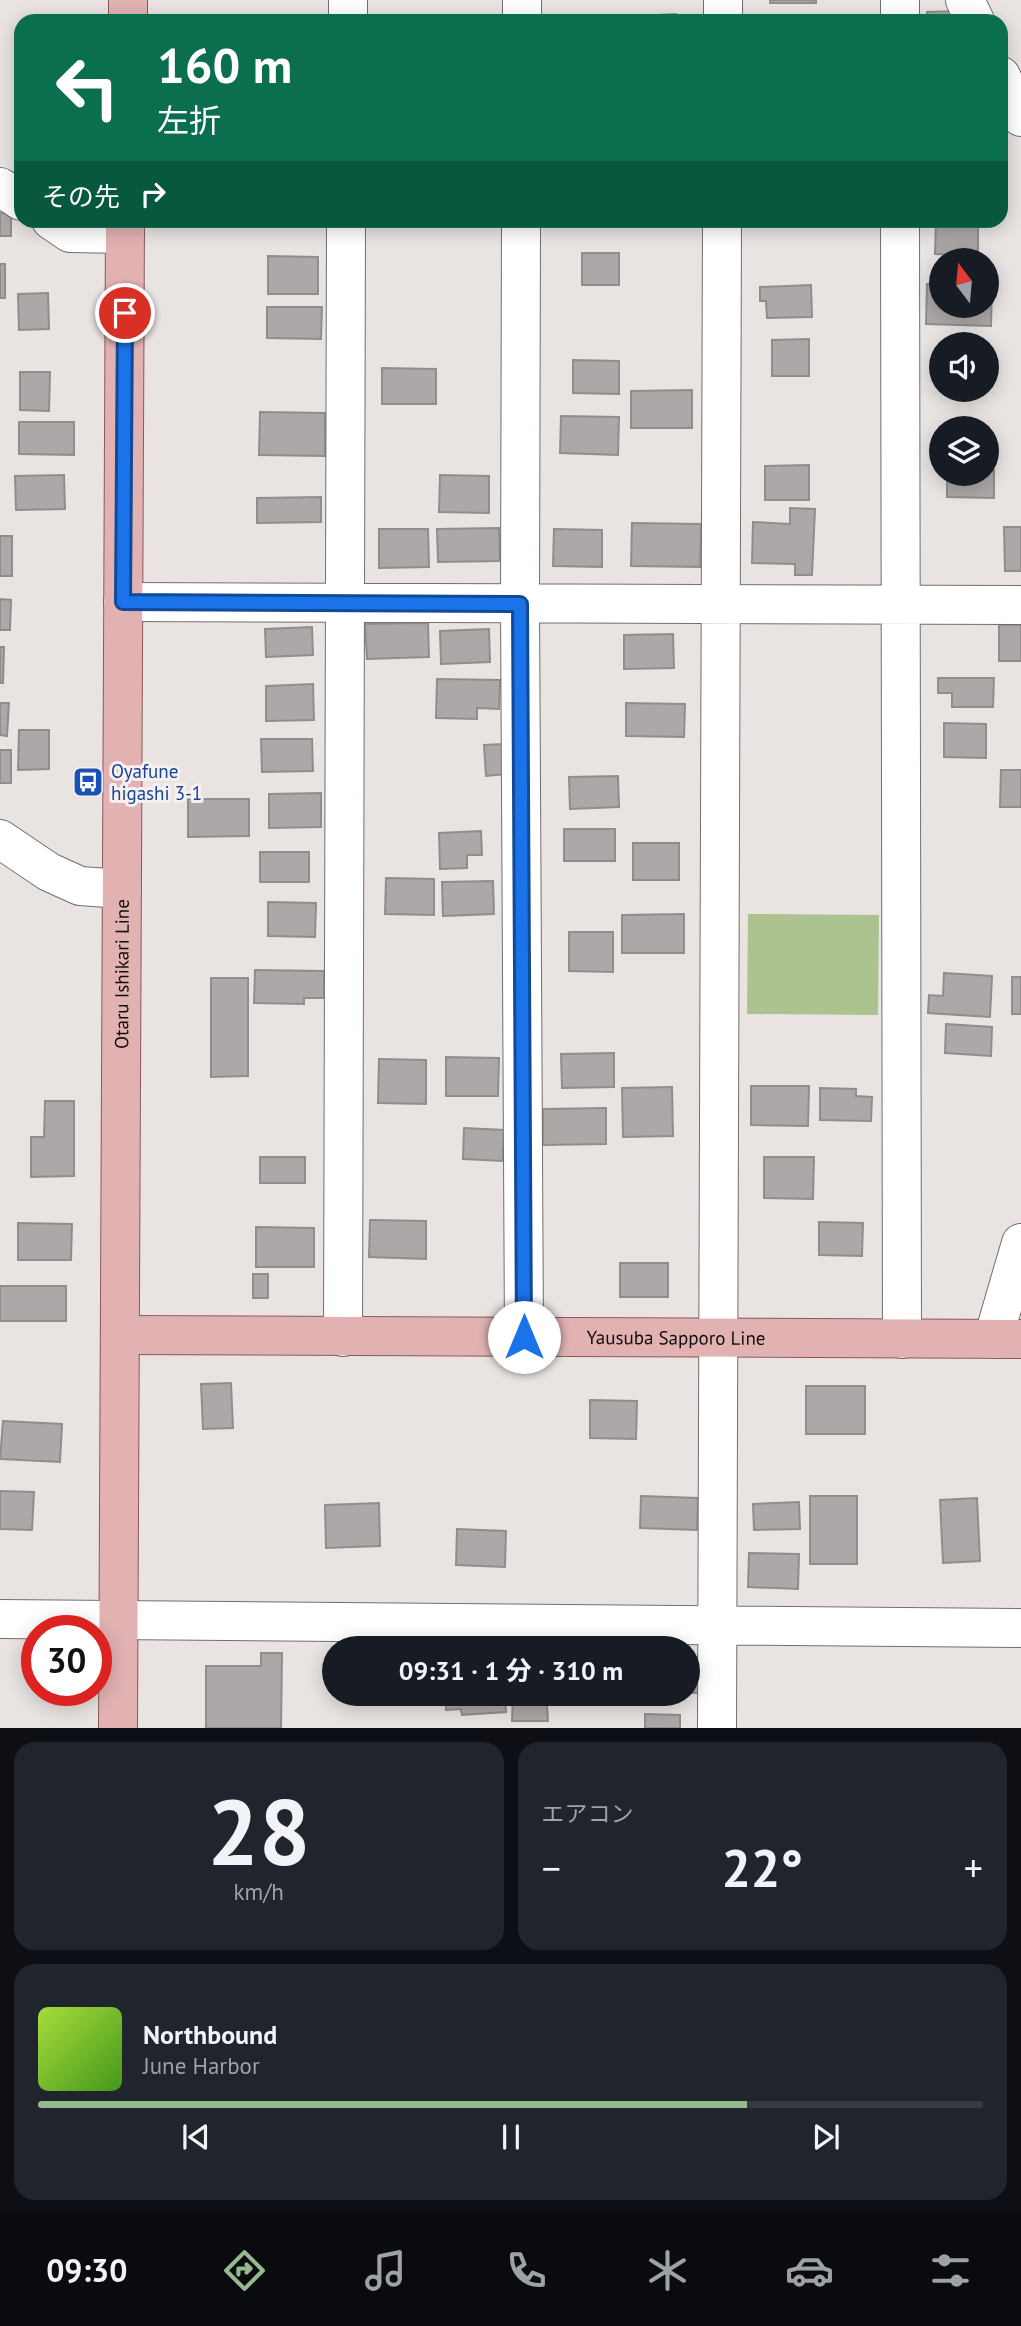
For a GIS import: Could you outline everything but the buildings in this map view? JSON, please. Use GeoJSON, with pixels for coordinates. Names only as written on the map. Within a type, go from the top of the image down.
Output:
{"type":"FeatureCollection","features":[{"type":"Feature","properties":{"kind":"main road","name":"Otaru Ishikari Line"},"geometry":{"type":"LineString","coordinates":[[118,1727],[125,228]]}},
{"type":"Feature","properties":{"kind":"main road","name":"Yausuba Sapporo Line"},"geometry":{"type":"LineString","coordinates":[[120,1335],[1007,1339]]}},
{"type":"Feature","properties":{"kind":"street"},"geometry":{"type":"LineString","coordinates":[[1008,90],[1021,117]]}},
{"type":"Feature","properties":{"kind":"street"},"geometry":{"type":"LineString","coordinates":[[63,228],[70,233],[116,228]]}},
{"type":"Feature","properties":{"kind":"street"},"geometry":{"type":"LineString","coordinates":[[344,1336],[346,228]]}},
{"type":"Feature","properties":{"kind":"street"},"geometry":{"type":"LineString","coordinates":[[521,228],[524,1337]]}},
{"type":"Feature","properties":{"kind":"street"},"geometry":{"type":"LineString","coordinates":[[717,1727],[722,228]]}},
{"type":"Feature","properties":{"kind":"street"},"geometry":{"type":"LineString","coordinates":[[900,228],[902,1339]]}},
{"type":"Feature","properties":{"kind":"street"},"geometry":{"type":"LineString","coordinates":[[123,602],[1021,606]]}},
{"type":"Feature","properties":{"kind":"street"},"geometry":{"type":"LineString","coordinates":[[0,839],[49,872],[79,886],[122,889]]}},
{"type":"Feature","properties":{"kind":"street"},"geometry":{"type":"LineString","coordinates":[[1007,1339],[1021,1243]]}},
{"type":"Feature","properties":{"kind":"street"},"geometry":{"type":"LineString","coordinates":[[0,1619],[1021,1628]]}},
{"type":"Feature","properties":{"kind":"green space"},"geometry":{"type":"Polygon","coordinates":[[[748,914],[879,915],[878,1015],[747,1014],[748,914]]]}},
{"type":"Feature","properties":{"kind":"place","name":"Oyafune higashi 3-1"},"geometry":{"type":"Point","coordinates":[88,782]}},
{"type":"Feature","properties":{"kind":"route"},"geometry":{"type":"LineString","coordinates":[[125,313],[123,602],[520,604],[524,1337]]}}]}
